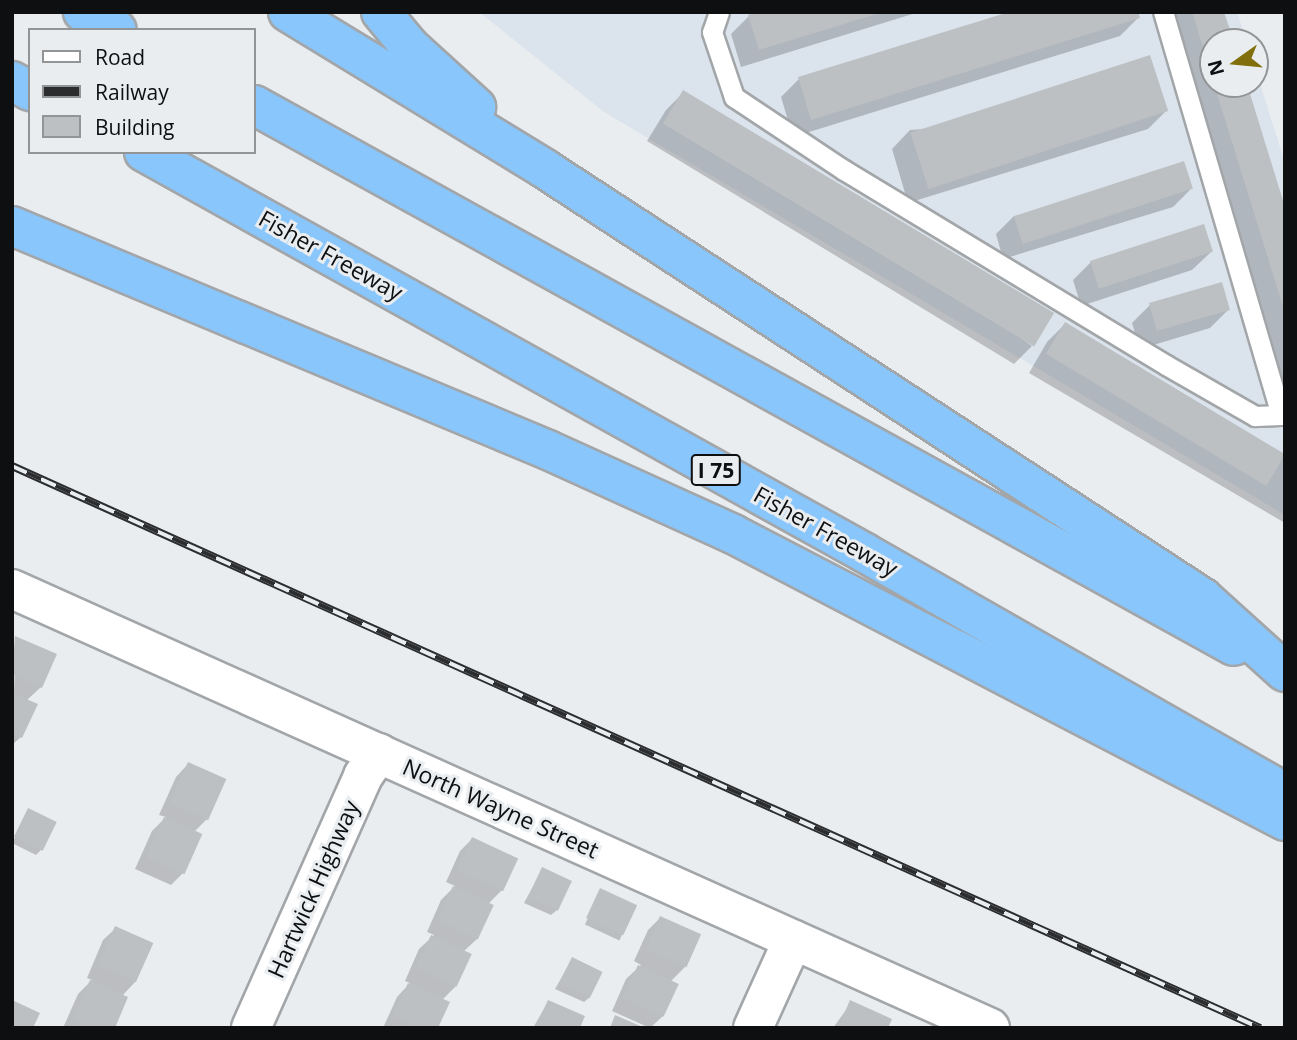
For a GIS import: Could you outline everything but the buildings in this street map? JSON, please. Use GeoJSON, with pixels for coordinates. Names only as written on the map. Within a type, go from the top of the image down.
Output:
{"type":"FeatureCollection","features":[{"type":"Feature","properties":{"kind":"highway"},"geometry":{"type":"LineString","coordinates":[[83,12],[113,28]]}},
{"type":"Feature","properties":{"kind":"highway"},"geometry":{"type":"LineString","coordinates":[[288,12],[545,169],[1203,597],[1285,674]]}},
{"type":"Feature","properties":{"kind":"highway"},"geometry":{"type":"LineString","coordinates":[[381,12],[409,46],[545,169]]}},
{"type":"Feature","properties":{"kind":"highway"},"geometry":{"type":"LineString","coordinates":[[12,81],[28,90]]}},
{"type":"Feature","properties":{"kind":"highway"},"geometry":{"type":"LineString","coordinates":[[256,106],[1285,674]]}},
{"type":"Feature","properties":{"kind":"highway","name":"Fisher Freeway"},"geometry":{"type":"LineString","coordinates":[[148,154],[865,553],[1285,793]]}},
{"type":"Feature","properties":{"kind":"highway"},"geometry":{"type":"LineString","coordinates":[[12,226],[548,450],[733,534],[1285,821]]}},
{"type":"Feature","properties":{"kind":"street","name":"North Wayne Street"},"geometry":{"type":"LineString","coordinates":[[12,589],[990,1028]]}},
{"type":"Feature","properties":{"kind":"street","name":"Hartwick Highway"},"geometry":{"type":"LineString","coordinates":[[251,1028],[363,776],[379,753]]}},
{"type":"Feature","properties":{"kind":"street"},"geometry":{"type":"LineString","coordinates":[[753,1028],[793,940]]}},
{"type":"Feature","properties":{"kind":"lane"},"geometry":{"type":"LineString","coordinates":[[719,12],[712,32],[734,97],[845,170],[1166,365],[1255,416],[1281,415],[1163,12]]}},
{"type":"Feature","properties":{"kind":"shaded area"},"geometry":{"type":"Polygon","coordinates":[[[479,12],[1237,12],[1242,28],[1199,28],[1199,98],[1264,98],[1285,163],[1285,515],[604,112],[479,12]]]}},
{"type":"Feature","properties":{"kind":"railway"},"geometry":{"type":"LineString","coordinates":[[12,466],[1260,1028]]}}]}
